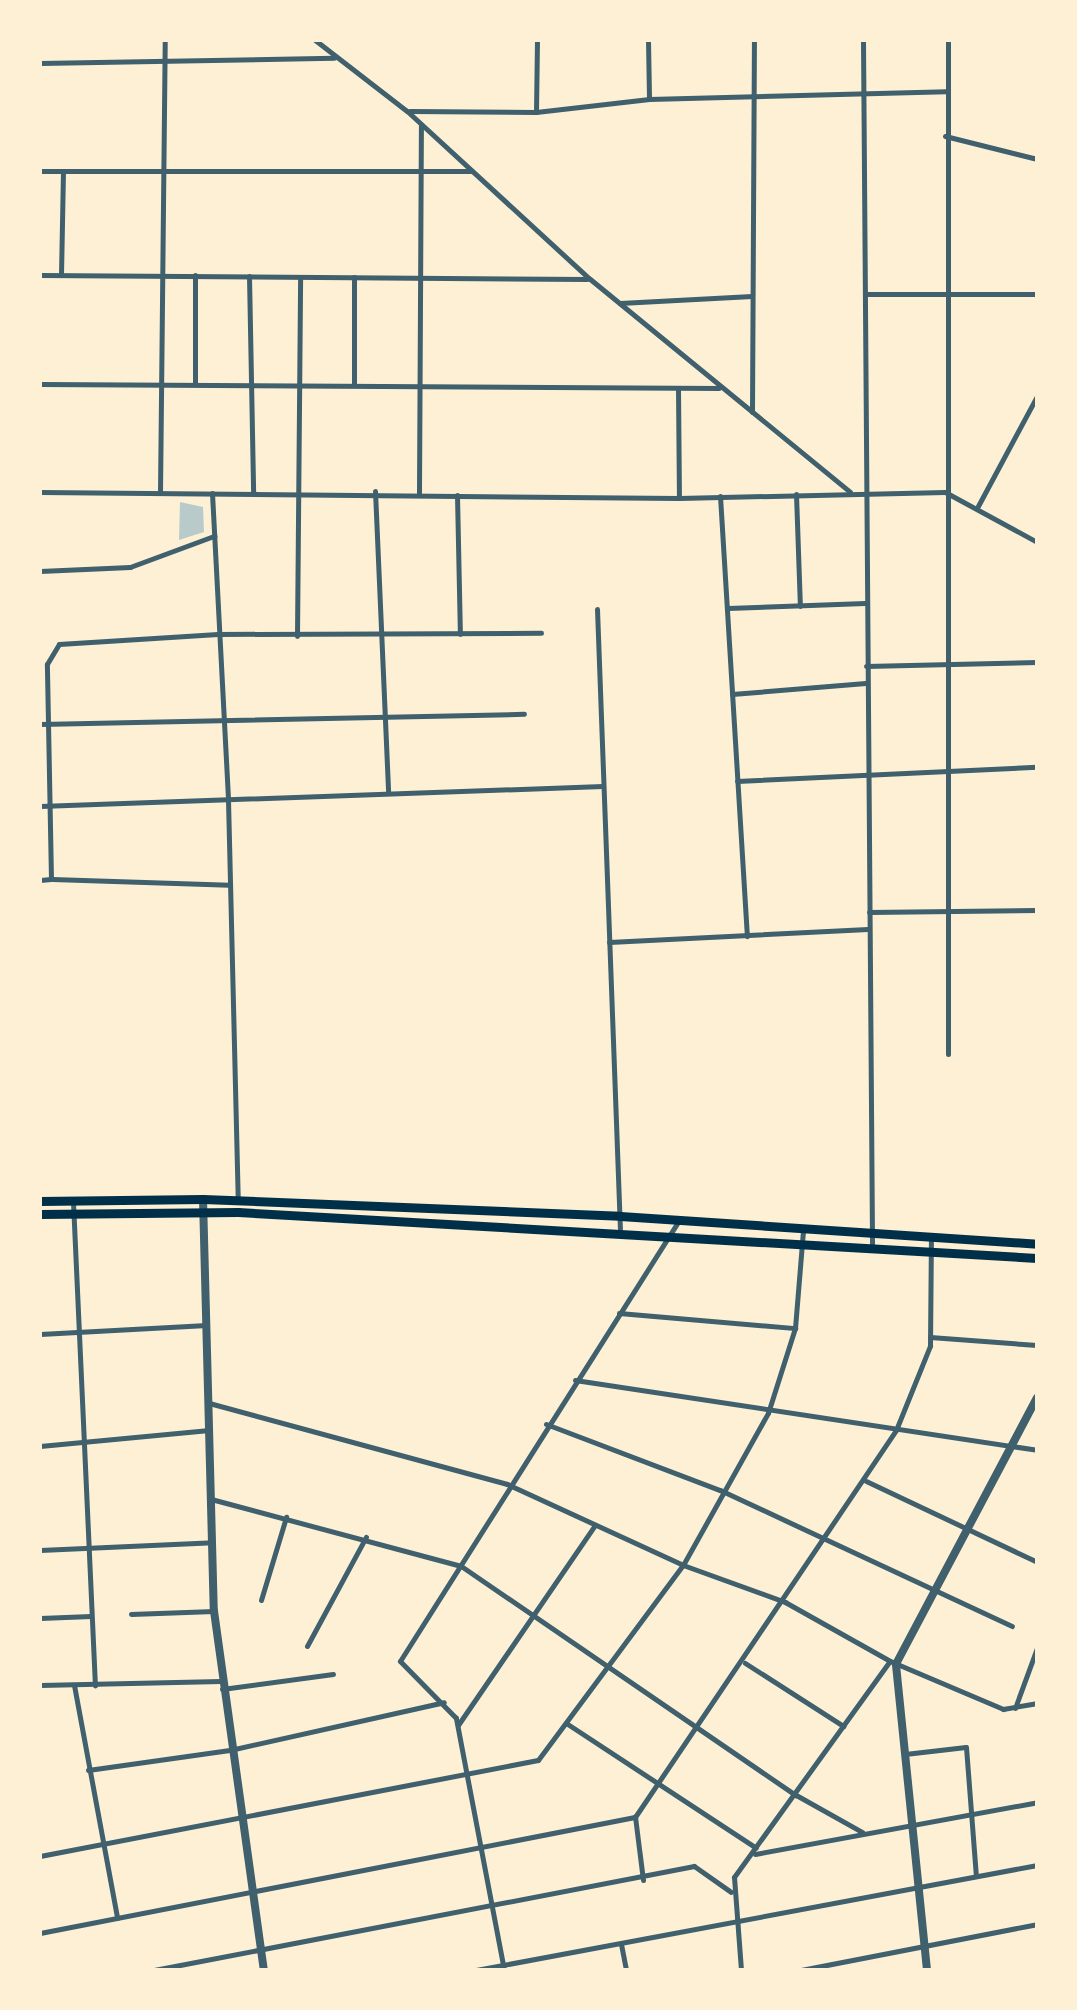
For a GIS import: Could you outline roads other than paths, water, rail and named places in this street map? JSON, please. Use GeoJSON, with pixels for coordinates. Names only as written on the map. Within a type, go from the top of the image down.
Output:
{"type":"FeatureCollection","features":[{"type":"Feature","properties":{"kind":"main road"},"geometry":{"type":"LineString","coordinates":[[40,1200],[203,1199],[620,1216],[1037,1244]]}},
{"type":"Feature","properties":{"kind":"main road"},"geometry":{"type":"LineString","coordinates":[[40,1214],[238,1212],[620,1229],[1037,1258]]}},
{"type":"Feature","properties":{"kind":"street"},"geometry":{"type":"LineString","coordinates":[[160,494],[165,40]]}},
{"type":"Feature","properties":{"kind":"street"},"geometry":{"type":"LineString","coordinates":[[314,40],[422,123],[590,279],[850,492]]}},
{"type":"Feature","properties":{"kind":"street"},"geometry":{"type":"LineString","coordinates":[[536,112],[537,40]]}},
{"type":"Feature","properties":{"kind":"street"},"geometry":{"type":"LineString","coordinates":[[648,40],[649,98]]}},
{"type":"Feature","properties":{"kind":"street"},"geometry":{"type":"LineString","coordinates":[[752,412],[754,40]]}},
{"type":"Feature","properties":{"kind":"street"},"geometry":{"type":"LineString","coordinates":[[863,40],[872,1248]]}},
{"type":"Feature","properties":{"kind":"street"},"geometry":{"type":"LineString","coordinates":[[948,40],[944,772],[948,1054]]}},
{"type":"Feature","properties":{"kind":"street"},"geometry":{"type":"LineString","coordinates":[[40,63],[338,58]]}},
{"type":"Feature","properties":{"kind":"street"},"geometry":{"type":"LineString","coordinates":[[407,111],[536,112],[649,98],[946,91]]}},
{"type":"Feature","properties":{"kind":"street"},"geometry":{"type":"LineString","coordinates":[[419,492],[422,123]]}},
{"type":"Feature","properties":{"kind":"street"},"geometry":{"type":"LineString","coordinates":[[945,136],[1037,160]]}},
{"type":"Feature","properties":{"kind":"street"},"geometry":{"type":"LineString","coordinates":[[40,171],[474,171]]}},
{"type":"Feature","properties":{"kind":"street"},"geometry":{"type":"LineString","coordinates":[[61,275],[62,171]]}},
{"type":"Feature","properties":{"kind":"street"},"geometry":{"type":"LineString","coordinates":[[40,275],[590,279]]}},
{"type":"Feature","properties":{"kind":"street"},"geometry":{"type":"LineString","coordinates":[[194,384],[195,275]]}},
{"type":"Feature","properties":{"kind":"street"},"geometry":{"type":"LineString","coordinates":[[249,276],[253,492]]}},
{"type":"Feature","properties":{"kind":"street"},"geometry":{"type":"LineString","coordinates":[[296,636],[300,277]]}},
{"type":"Feature","properties":{"kind":"street"},"geometry":{"type":"LineString","coordinates":[[354,277],[354,384]]}},
{"type":"Feature","properties":{"kind":"street"},"geometry":{"type":"LineString","coordinates":[[867,294],[1037,294]]}},
{"type":"Feature","properties":{"kind":"street"},"geometry":{"type":"LineString","coordinates":[[620,304],[752,296]]}},
{"type":"Feature","properties":{"kind":"street"},"geometry":{"type":"LineString","coordinates":[[40,384],[722,388]]}},
{"type":"Feature","properties":{"kind":"street"},"geometry":{"type":"LineString","coordinates":[[678,388],[679,498]]}},
{"type":"Feature","properties":{"kind":"street"},"geometry":{"type":"LineString","coordinates":[[978,506],[1037,396]]}},
{"type":"Feature","properties":{"kind":"street"},"geometry":{"type":"LineString","coordinates":[[40,492],[419,492],[457,496],[679,498],[945,492],[978,506],[1037,542]]}},
{"type":"Feature","properties":{"kind":"street"},"geometry":{"type":"LineString","coordinates":[[375,492],[378,637],[388,793]]}},
{"type":"Feature","properties":{"kind":"street"},"geometry":{"type":"LineString","coordinates":[[212,493],[228,800],[238,1212]]}},
{"type":"Feature","properties":{"kind":"street"},"geometry":{"type":"LineString","coordinates":[[796,493],[800,606]]}},
{"type":"Feature","properties":{"kind":"street"},"geometry":{"type":"LineString","coordinates":[[457,496],[460,634]]}},
{"type":"Feature","properties":{"kind":"street"},"geometry":{"type":"LineString","coordinates":[[720,496],[747,936]]}},
{"type":"Feature","properties":{"kind":"street"},"geometry":{"type":"LineString","coordinates":[[40,571],[130,567],[214,536]]}},
{"type":"Feature","properties":{"kind":"street"},"geometry":{"type":"LineString","coordinates":[[728,608],[866,602]]}},
{"type":"Feature","properties":{"kind":"street"},"geometry":{"type":"LineString","coordinates":[[597,609],[620,1229]]}},
{"type":"Feature","properties":{"kind":"street"},"geometry":{"type":"LineString","coordinates":[[51,879],[54,802],[47,664],[60,644],[218,634],[378,637],[542,633]]}},
{"type":"Feature","properties":{"kind":"street"},"geometry":{"type":"LineString","coordinates":[[866,666],[1037,662]]}},
{"type":"Feature","properties":{"kind":"street"},"geometry":{"type":"LineString","coordinates":[[732,694],[866,683]]}},
{"type":"Feature","properties":{"kind":"street"},"geometry":{"type":"LineString","coordinates":[[40,724],[524,714]]}},
{"type":"Feature","properties":{"kind":"street"},"geometry":{"type":"LineString","coordinates":[[737,781],[1037,767]]}},
{"type":"Feature","properties":{"kind":"street"},"geometry":{"type":"LineString","coordinates":[[40,806],[54,802],[228,800],[604,786]]}},
{"type":"Feature","properties":{"kind":"street"},"geometry":{"type":"LineString","coordinates":[[40,880],[229,885]]}},
{"type":"Feature","properties":{"kind":"street"},"geometry":{"type":"LineString","coordinates":[[868,912],[1037,910]]}},
{"type":"Feature","properties":{"kind":"street"},"geometry":{"type":"LineString","coordinates":[[609,942],[868,929]]}},
{"type":"Feature","properties":{"kind":"street"},"geometry":{"type":"LineString","coordinates":[[73,1198],[94,1685]]}},
{"type":"Feature","properties":{"kind":"street"},"geometry":{"type":"LineString","coordinates":[[203,1199],[214,1610],[230,1750],[264,1970]]}},
{"type":"Feature","properties":{"kind":"street"},"geometry":{"type":"LineString","coordinates":[[503,1968],[458,1724],[445,1702],[400,1660],[574,1380],[680,1220]]}},
{"type":"Feature","properties":{"kind":"street"},"geometry":{"type":"LineString","coordinates":[[40,1856],[538,1760],[682,1565],[720,1490],[768,1413],[795,1328],[803,1230]]}},
{"type":"Feature","properties":{"kind":"street"},"geometry":{"type":"LineString","coordinates":[[40,1933],[252,1896],[635,1817],[745,1663],[896,1430],[930,1338],[931,1237]]}},
{"type":"Feature","properties":{"kind":"street"},"geometry":{"type":"LineString","coordinates":[[618,1312],[795,1328]]}},
{"type":"Feature","properties":{"kind":"street"},"geometry":{"type":"LineString","coordinates":[[40,1334],[206,1324]]}},
{"type":"Feature","properties":{"kind":"street"},"geometry":{"type":"LineString","coordinates":[[930,1338],[1037,1345]]}},
{"type":"Feature","properties":{"kind":"street"},"geometry":{"type":"LineString","coordinates":[[574,1380],[768,1413],[1037,1450]]}},
{"type":"Feature","properties":{"kind":"street"},"geometry":{"type":"LineString","coordinates":[[741,1970],[731,1892],[754,1852],[893,1662],[1015,1448],[1037,1398]]}},
{"type":"Feature","properties":{"kind":"street"},"geometry":{"type":"LineString","coordinates":[[209,1404],[508,1484],[682,1565],[785,1602],[893,1662],[1003,1709],[1037,1703]]}},
{"type":"Feature","properties":{"kind":"street"},"geometry":{"type":"LineString","coordinates":[[546,1424],[720,1490],[1012,1626]]}},
{"type":"Feature","properties":{"kind":"street"},"geometry":{"type":"LineString","coordinates":[[40,1446],[209,1430]]}},
{"type":"Feature","properties":{"kind":"street"},"geometry":{"type":"LineString","coordinates":[[866,1480],[966,1532],[1037,1562]]}},
{"type":"Feature","properties":{"kind":"street"},"geometry":{"type":"LineString","coordinates":[[211,1498],[366,1536],[461,1566],[796,1796],[862,1832]]}},
{"type":"Feature","properties":{"kind":"street"},"geometry":{"type":"LineString","coordinates":[[261,1600],[286,1516]]}},
{"type":"Feature","properties":{"kind":"street"},"geometry":{"type":"LineString","coordinates":[[458,1724],[596,1524]]}},
{"type":"Feature","properties":{"kind":"street"},"geometry":{"type":"LineString","coordinates":[[307,1646],[366,1536]]}},
{"type":"Feature","properties":{"kind":"street"},"geometry":{"type":"LineString","coordinates":[[40,1550],[213,1542]]}},
{"type":"Feature","properties":{"kind":"street"},"geometry":{"type":"LineString","coordinates":[[131,1614],[214,1610]]}},
{"type":"Feature","properties":{"kind":"street"},"geometry":{"type":"LineString","coordinates":[[40,1618],[91,1616]]}},
{"type":"Feature","properties":{"kind":"street"},"geometry":{"type":"LineString","coordinates":[[1014,1708],[1037,1648]]}},
{"type":"Feature","properties":{"kind":"street"},"geometry":{"type":"LineString","coordinates":[[893,1662],[927,1970]]}},
{"type":"Feature","properties":{"kind":"street"},"geometry":{"type":"LineString","coordinates":[[745,1663],[844,1726]]}},
{"type":"Feature","properties":{"kind":"street"},"geometry":{"type":"LineString","coordinates":[[40,1685],[221,1685],[333,1674]]}},
{"type":"Feature","properties":{"kind":"street"},"geometry":{"type":"LineString","coordinates":[[74,1685],[117,1918]]}},
{"type":"Feature","properties":{"kind":"street"},"geometry":{"type":"LineString","coordinates":[[88,1770],[230,1750],[445,1702]]}},
{"type":"Feature","properties":{"kind":"street"},"geometry":{"type":"LineString","coordinates":[[566,1722],[662,1782],[754,1852],[1037,1802]]}},
{"type":"Feature","properties":{"kind":"street"},"geometry":{"type":"LineString","coordinates":[[905,1754],[966,1747],[976,1876]]}},
{"type":"Feature","properties":{"kind":"street"},"geometry":{"type":"LineString","coordinates":[[635,1817],[643,1880]]}},
{"type":"Feature","properties":{"kind":"street"},"geometry":{"type":"LineString","coordinates":[[476,1970],[503,1968],[734,1920],[1037,1865]]}},
{"type":"Feature","properties":{"kind":"street"},"geometry":{"type":"LineString","coordinates":[[154,1970],[643,1880],[694,1866],[731,1892]]}},
{"type":"Feature","properties":{"kind":"street"},"geometry":{"type":"LineString","coordinates":[[801,1970],[1037,1924]]}},
{"type":"Feature","properties":{"kind":"street"},"geometry":{"type":"LineString","coordinates":[[621,1944],[626,1970]]}}]}
